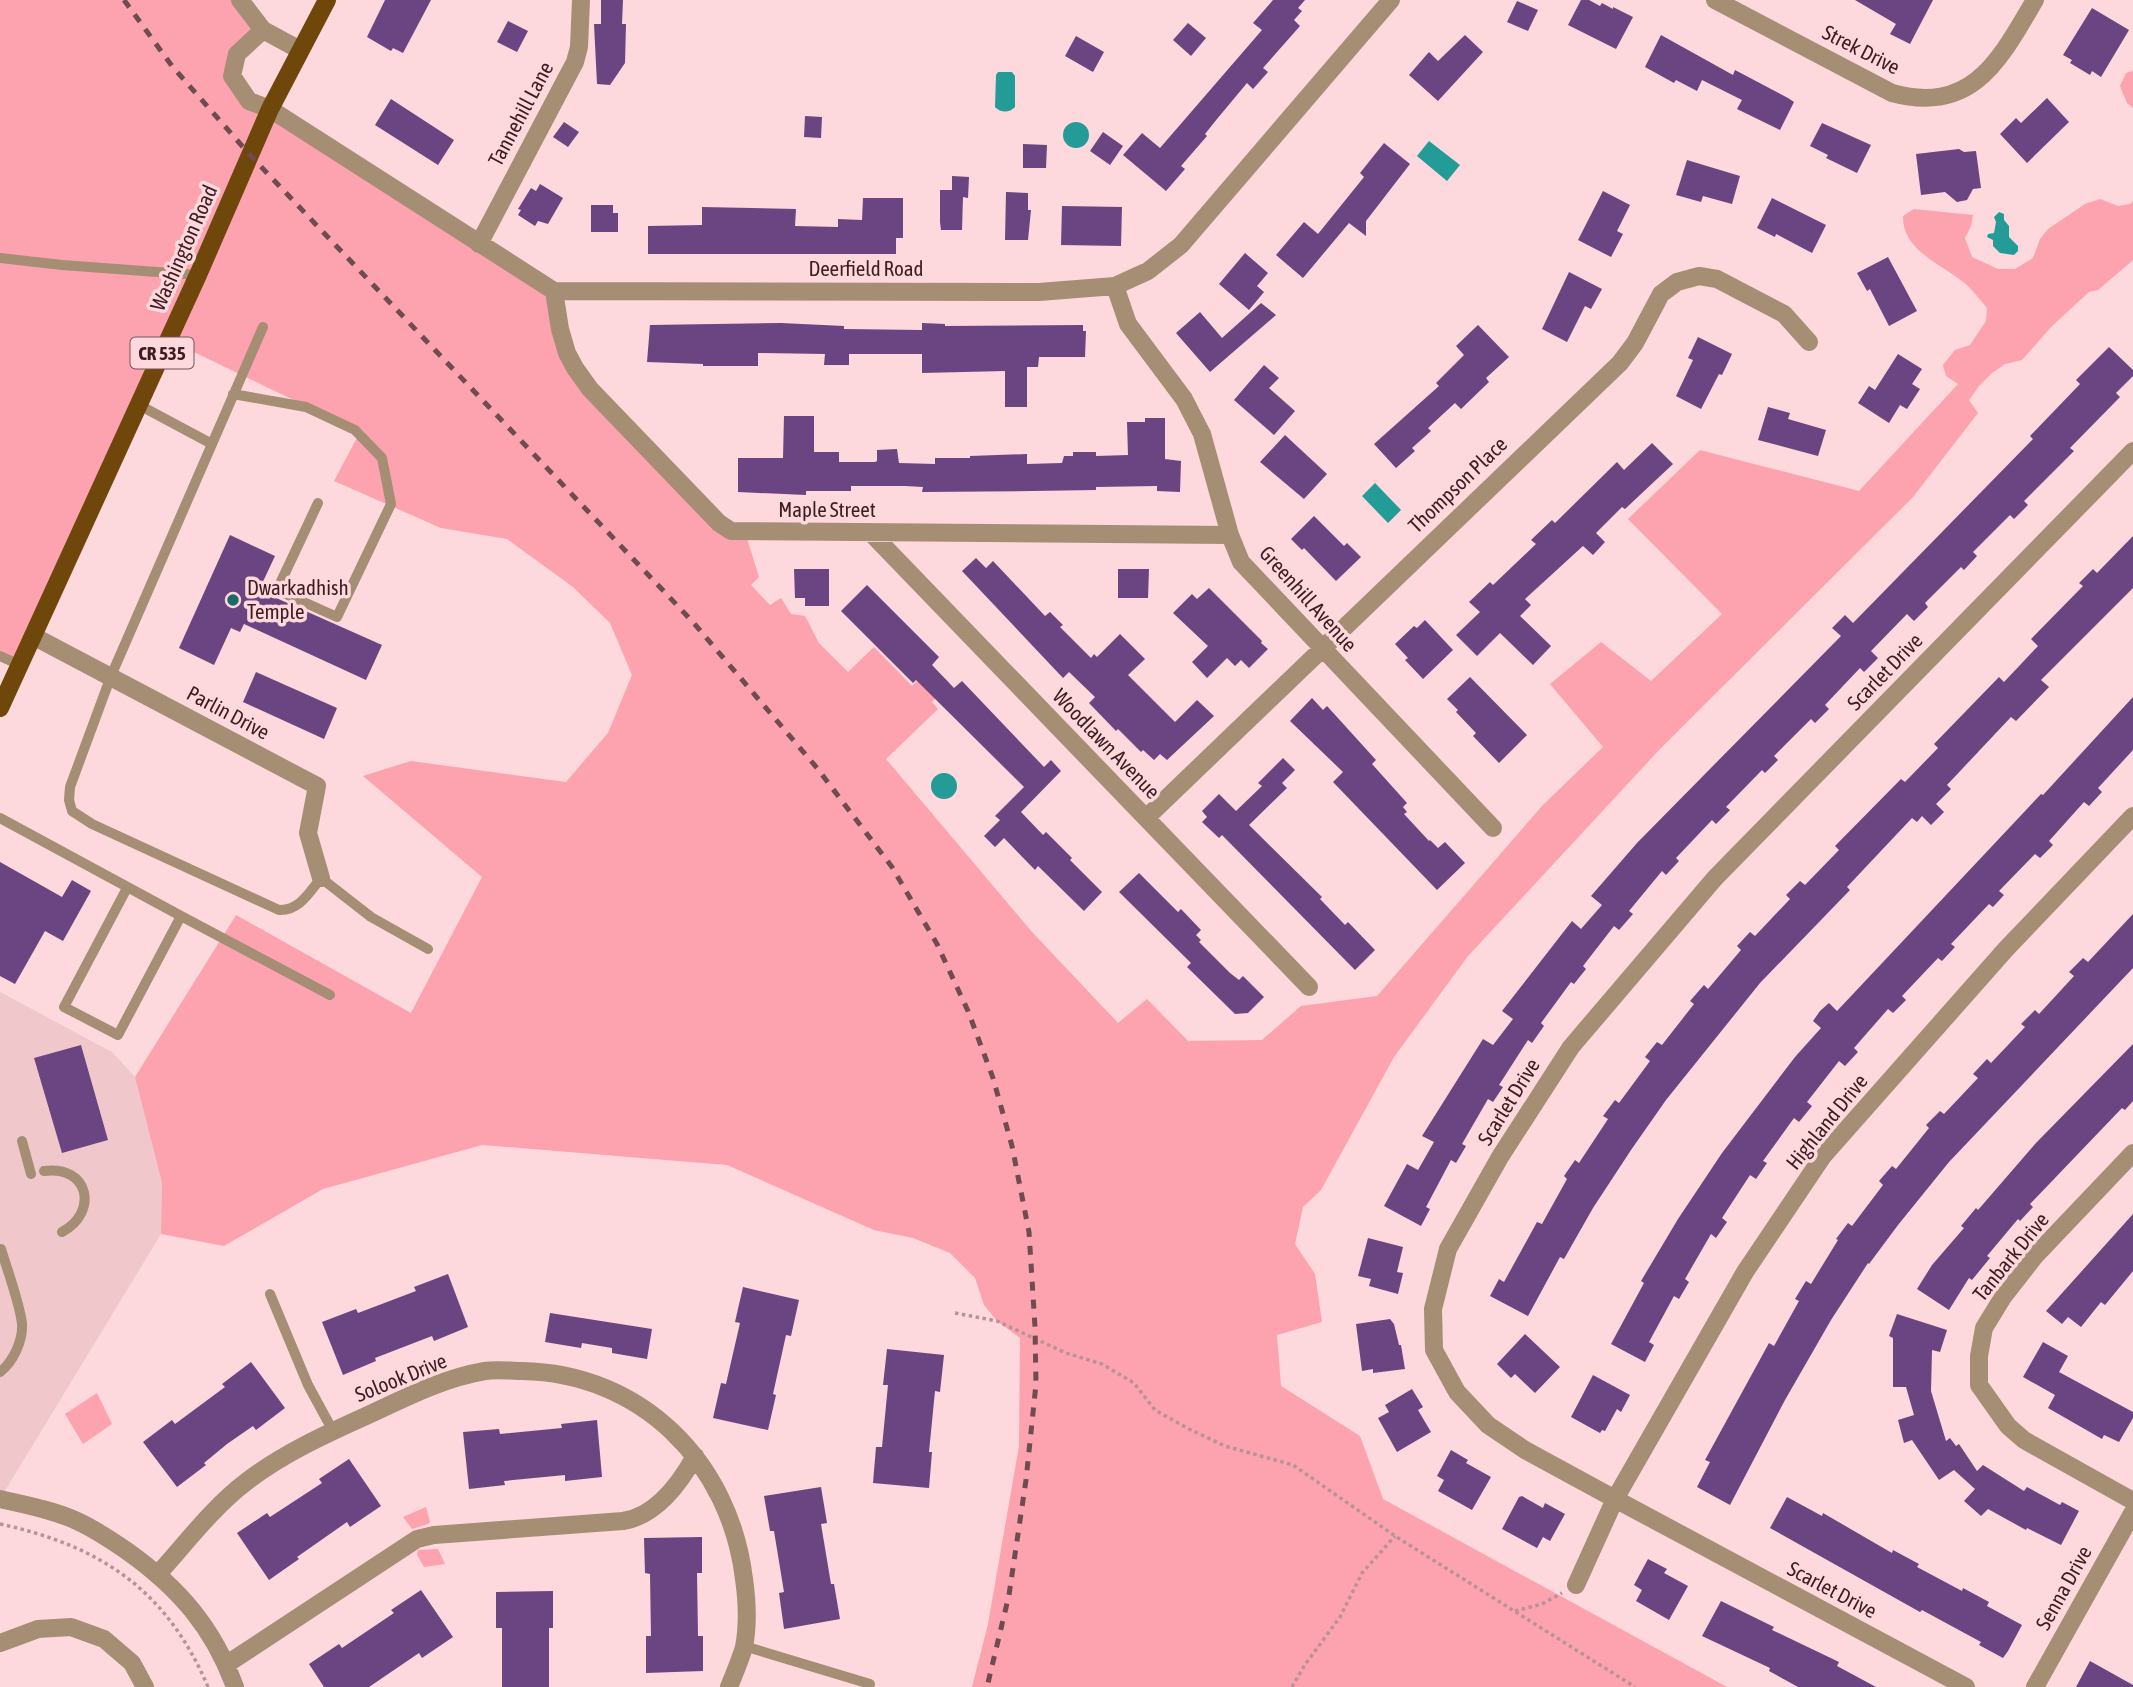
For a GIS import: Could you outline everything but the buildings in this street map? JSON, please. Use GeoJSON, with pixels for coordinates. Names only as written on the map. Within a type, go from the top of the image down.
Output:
{"type":"FeatureCollection","features":[{"type":"Feature","properties":{"kind":"main road","name":"Washington Road"},"geometry":{"type":"LineString","coordinates":[[0,708],[198,275],[270,109],[327,0]]}},
{"type":"Feature","properties":{"kind":"street"},"geometry":{"type":"LineString","coordinates":[[240,0],[263,30],[300,50]]}},
{"type":"Feature","properties":{"kind":"street","name":"Tannehill Lane"},"geometry":{"type":"LineString","coordinates":[[479,244],[575,62],[579,47],[581,0]]}},
{"type":"Feature","properties":{"kind":"street","name":"Deerfield Road"},"geometry":{"type":"LineString","coordinates":[[554,291],[1039,292],[1115,286],[1149,271],[1181,245],[1391,0]]}},
{"type":"Feature","properties":{"kind":"street","name":"Strek Drive"},"geometry":{"type":"LineString","coordinates":[[1715,0],[1892,93],[1924,98],[1949,95],[1979,80],[2001,58],[2035,0]]}},
{"type":"Feature","properties":{"kind":"street"},"geometry":{"type":"LineString","coordinates":[[263,30],[237,54],[232,76],[249,101],[270,109],[554,291]]}},
{"type":"Feature","properties":{"kind":"street","name":"Thompson Place"},"geometry":{"type":"LineString","coordinates":[[1146,818],[1620,363],[1635,343],[1661,294],[1677,282],[1699,276],[1717,279],[1784,314],[1809,342]]}},
{"type":"Feature","properties":{"kind":"street","name":"Greenhill Avenue"},"geometry":{"type":"LineString","coordinates":[[1115,286],[1128,324],[1184,399],[1202,434],[1230,535],[1241,562],[1493,828]]}},
{"type":"Feature","properties":{"kind":"street","name":"Maple Street"},"geometry":{"type":"LineString","coordinates":[[554,291],[559,329],[567,353],[582,379],[719,523],[731,531],[1230,535]]}},
{"type":"Feature","properties":{"kind":"street","name":"Scarlet Drive"},"geometry":{"type":"LineString","coordinates":[[1966,1687],[1525,1450],[1488,1425],[1457,1392],[1434,1350],[1433,1309],[1448,1249],[1500,1157],[1571,1047],[1697,899],[2133,451]]}},
{"type":"Feature","properties":{"kind":"street","name":"Woodlawn Avenue"},"geometry":{"type":"LineString","coordinates":[[871,533],[1309,987]]}},
{"type":"Feature","properties":{"kind":"street","name":"Parlin Drive"},"geometry":{"type":"LineString","coordinates":[[33,636],[317,786],[308,833],[321,878]]}},
{"type":"Feature","properties":{"kind":"street","name":"Highland Drive"},"geometry":{"type":"LineString","coordinates":[[1576,1585],[1615,1499],[1745,1272],[1823,1156],[2006,949],[2133,816]]}},
{"type":"Feature","properties":{"kind":"street","name":"Tanbark Drive"},"geometry":{"type":"LineString","coordinates":[[2133,1153],[2035,1256],[2003,1297],[1984,1328],[1979,1356],[1979,1385],[2008,1426],[2024,1440],[2133,1501]]}},
{"type":"Feature","properties":{"kind":"street","name":"Solook Drive"},"geometry":{"type":"LineString","coordinates":[[158,1574],[222,1503],[245,1482],[270,1465],[333,1431],[434,1384],[486,1371],[540,1372],[574,1377],[609,1390],[653,1413],[695,1456],[726,1507],[741,1554],[747,1597],[744,1646],[729,1687]]}},
{"type":"Feature","properties":{"kind":"street"},"geometry":{"type":"LineString","coordinates":[[226,1664],[417,1539],[434,1535],[637,1518],[661,1500],[684,1476],[695,1456]]}},
{"type":"Feature","properties":{"kind":"street"},"geometry":{"type":"LineString","coordinates":[[0,1499],[77,1521],[101,1533],[158,1574],[192,1608],[226,1664],[235,1687]]}},
{"type":"Feature","properties":{"kind":"street","name":"Senna Drive"},"geometry":{"type":"LineString","coordinates":[[2035,1687],[2133,1512]]}},
{"type":"Feature","properties":{"kind":"street"},"geometry":{"type":"LineString","coordinates":[[0,1643],[38,1629],[71,1627],[104,1639],[132,1663],[145,1687]]}},
{"type":"Feature","properties":{"kind":"lane"},"geometry":{"type":"LineString","coordinates":[[0,258],[198,275]]}},
{"type":"Feature","properties":{"kind":"lane"},"geometry":{"type":"LineString","coordinates":[[263,327],[111,676],[70,787],[69,800],[72,811],[92,824],[278,910],[289,910],[299,905],[321,878],[371,918],[428,949]]}},
{"type":"Feature","properties":{"kind":"lane"},"geometry":{"type":"LineString","coordinates":[[233,394],[306,407],[355,430],[382,458],[391,504],[337,617],[277,590],[318,503]]}},
{"type":"Feature","properties":{"kind":"lane"},"geometry":{"type":"LineString","coordinates":[[139,405],[212,444]]}},
{"type":"Feature","properties":{"kind":"lane"},"geometry":{"type":"LineString","coordinates":[[0,656],[20,665]]}},
{"type":"Feature","properties":{"kind":"lane"},"geometry":{"type":"LineString","coordinates":[[0,818],[330,995]]}},
{"type":"Feature","properties":{"kind":"lane"},"geometry":{"type":"LineString","coordinates":[[127,888],[64,1007],[118,1035],[181,916]]}},
{"type":"Feature","properties":{"kind":"lane"},"geometry":{"type":"LineString","coordinates":[[22,1141],[31,1174]]}},
{"type":"Feature","properties":{"kind":"lane"},"geometry":{"type":"LineString","coordinates":[[44,1171],[59,1169],[67,1172],[82,1188],[84,1206],[80,1215],[71,1227],[62,1232]]}},
{"type":"Feature","properties":{"kind":"lane"},"geometry":{"type":"LineString","coordinates":[[0,1372],[10,1364],[18,1346],[22,1325],[1,1249]]}},
{"type":"Feature","properties":{"kind":"lane"},"geometry":{"type":"LineString","coordinates":[[270,1294],[308,1385],[333,1431]]}},
{"type":"Feature","properties":{"kind":"lane"},"geometry":{"type":"LineString","coordinates":[[744,1646],[870,1684]]}},
{"type":"Feature","properties":{"kind":"path"},"geometry":{"type":"LineString","coordinates":[[955,1314],[997,1321],[1066,1353],[1102,1364],[1134,1383],[1155,1410],[1225,1446],[1293,1465],[1395,1536],[1635,1687]]}},
{"type":"Feature","properties":{"kind":"path"},"geometry":{"type":"LineString","coordinates":[[0,1524],[34,1531],[69,1543],[101,1559],[131,1580],[158,1605],[181,1633],[208,1687]]}},
{"type":"Feature","properties":{"kind":"path"},"geometry":{"type":"LineString","coordinates":[[1292,1687],[1304,1665],[1340,1617],[1362,1573],[1395,1536]]}},
{"type":"Feature","properties":{"kind":"path"},"geometry":{"type":"LineString","coordinates":[[1515,1611],[1542,1604],[1576,1585]]}},
{"type":"Feature","properties":{"kind":"shaded area"},"geometry":{"type":"Polygon","coordinates":[[[0,0],[240,0],[263,30],[232,75],[249,100],[554,291],[567,353],[719,523],[745,532],[759,577],[751,585],[770,605],[781,598],[791,614],[805,616],[819,643],[848,672],[874,647],[912,686],[931,667],[949,682],[932,702],[938,709],[886,759],[1032,932],[1118,1023],[1147,999],[1188,1041],[1262,1040],[1301,1006],[1377,996],[1542,806],[1603,747],[1550,684],[1601,642],[1651,681],[1722,614],[1628,519],[1700,450],[1859,491],[1958,384],[1946,376],[1943,365],[1955,350],[1970,345],[1986,321],[1987,308],[1959,278],[1917,248],[1905,228],[1903,216],[1914,209],[1973,215],[1965,238],[1972,257],[1998,269],[2015,269],[2033,258],[2040,239],[2048,229],[2085,204],[2100,199],[2118,206],[2133,201],[2133,260],[2098,290],[2089,292],[2052,326],[2022,360],[2005,364],[1979,386],[1969,400],[1978,413],[1913,497],[1660,749],[1468,956],[1394,1057],[1321,1190],[1303,1207],[1295,1244],[1315,1274],[1322,1322],[1277,1335],[1281,1386],[1360,1436],[1383,1499],[1727,1687],[972,1687],[988,1624],[1019,1446],[1020,1338],[997,1321],[984,1305],[975,1278],[950,1253],[913,1238],[874,1230],[727,1165],[482,1145],[323,1189],[224,1246],[161,1234],[162,1183],[135,1077],[236,915],[411,1013],[482,877],[363,776],[411,761],[566,782],[608,733],[632,675],[610,623],[573,587],[507,539],[441,528],[334,481],[360,432],[169,340],[20,665],[0,654],[0,0]]]}},
{"type":"Feature","properties":{"kind":"shaded area"},"geometry":{"type":"Polygon","coordinates":[[[2133,71],[2133,108],[2127,103],[2120,86],[2126,73],[2133,71]]]}},
{"type":"Feature","properties":{"kind":"shaded area"},"geometry":{"type":"Polygon","coordinates":[[[0,992],[112,1052],[135,1077],[162,1183],[161,1234],[0,1499],[0,992]]]}},
{"type":"Feature","properties":{"kind":"shaded area"},"geometry":{"type":"Polygon","coordinates":[[[97,1393],[112,1424],[83,1444],[65,1414],[97,1393]]]}},
{"type":"Feature","properties":{"kind":"shaded area"},"geometry":{"type":"Polygon","coordinates":[[[426,1507],[430,1522],[412,1529],[403,1517],[426,1507]]]}},
{"type":"Feature","properties":{"kind":"shaded area"},"geometry":{"type":"Polygon","coordinates":[[[438,1549],[445,1564],[424,1567],[417,1555],[418,1550],[438,1549]]]}},
{"type":"Feature","properties":{"kind":"water"},"geometry":{"type":"Polygon","coordinates":[[[998,72],[1012,72],[1015,76],[1015,107],[1002,111],[995,107],[996,75],[998,72]]]}},
{"type":"Feature","properties":{"kind":"water"},"geometry":{"type":"Polygon","coordinates":[[[1076,122],[1085,126],[1089,135],[1085,144],[1076,148],[1067,144],[1063,135],[1067,126],[1076,122]]]}},
{"type":"Feature","properties":{"kind":"water"},"geometry":{"type":"Polygon","coordinates":[[[1429,141],[1460,165],[1447,181],[1417,156],[1429,141]]]}},
{"type":"Feature","properties":{"kind":"water"},"geometry":{"type":"Polygon","coordinates":[[[1999,212],[2004,214],[2004,220],[2009,226],[2009,237],[2018,246],[2014,255],[2000,253],[1993,246],[1993,240],[1987,237],[1988,234],[1994,233],[1994,217],[1999,212]]]}},
{"type":"Feature","properties":{"kind":"water"},"geometry":{"type":"Polygon","coordinates":[[[1375,483],[1401,510],[1388,523],[1362,496],[1375,483]]]}},
{"type":"Feature","properties":{"kind":"water"},"geometry":{"type":"Polygon","coordinates":[[[944,773],[953,777],[957,786],[953,795],[944,799],[935,795],[931,786],[935,777],[944,773]]]}},
{"type":"Feature","properties":{"kind":"railway"},"geometry":{"type":"LineString","coordinates":[[124,0],[172,66],[250,155],[692,621],[817,768],[892,867],[937,944],[968,1011],[993,1078],[1012,1146],[1029,1232],[1036,1384],[1026,1480],[1009,1595],[987,1687]]}},
{"type":"Feature","properties":{"kind":"place","name":"Dwarkadhish Temple"},"geometry":{"type":"Point","coordinates":[233,600]}}]}
